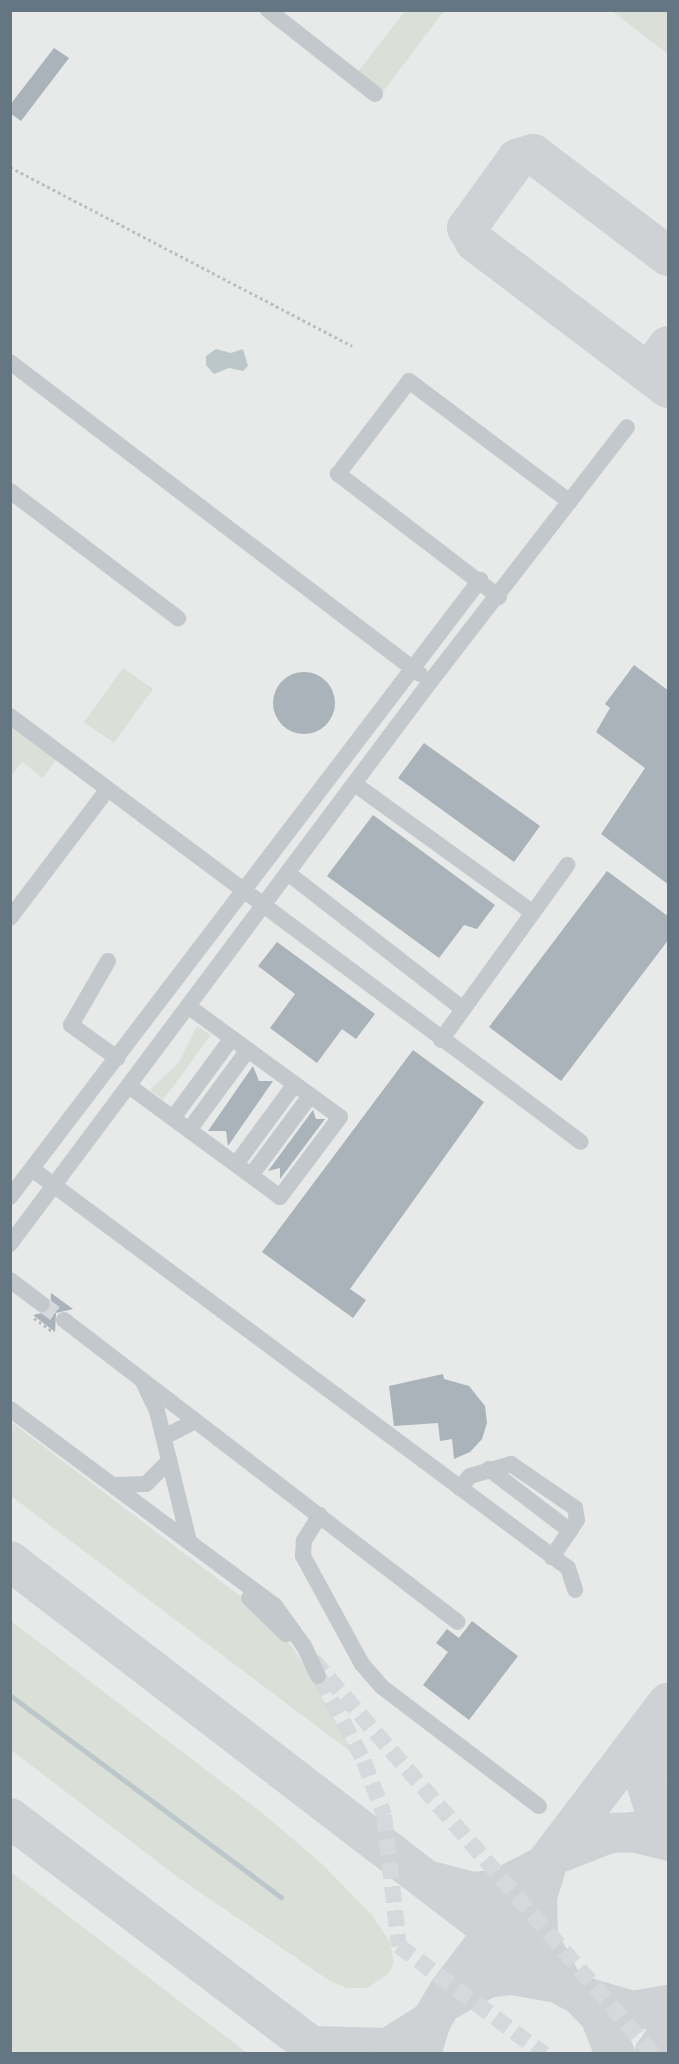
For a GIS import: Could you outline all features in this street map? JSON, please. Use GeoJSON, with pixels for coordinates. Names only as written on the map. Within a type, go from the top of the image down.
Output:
{"type":"FeatureCollection","features":[{"type":"Feature","properties":{"kind":"street"},"geometry":{"type":"LineString","coordinates":[[268,10],[375,94]]}},
{"type":"Feature","properties":{"kind":"street"},"geometry":{"type":"LineString","coordinates":[[10,362],[430,682]]}},
{"type":"Feature","properties":{"kind":"street"},"geometry":{"type":"LineString","coordinates":[[499,597],[480,580],[338,474],[409,381],[570,502]]}},
{"type":"Feature","properties":{"kind":"street"},"geometry":{"type":"LineString","coordinates":[[10,1244],[356,785],[430,682],[499,597],[627,427]]}},
{"type":"Feature","properties":{"kind":"street"},"geometry":{"type":"LineString","coordinates":[[10,491],[178,618]]}},
{"type":"Feature","properties":{"kind":"street"},"geometry":{"type":"LineString","coordinates":[[10,1197],[480,580]]}},
{"type":"Feature","properties":{"kind":"street"},"geometry":{"type":"LineString","coordinates":[[10,716],[263,909],[581,1142]]}},
{"type":"Feature","properties":{"kind":"street"},"geometry":{"type":"LineString","coordinates":[[356,785],[532,912]]}},
{"type":"Feature","properties":{"kind":"street"},"geometry":{"type":"LineString","coordinates":[[10,918],[107,790]]}},
{"type":"Feature","properties":{"kind":"street"},"geometry":{"type":"LineString","coordinates":[[441,1040],[567,865]]}},
{"type":"Feature","properties":{"kind":"street"},"geometry":{"type":"LineString","coordinates":[[289,874],[463,1009]]}},
{"type":"Feature","properties":{"kind":"street"},"geometry":{"type":"LineString","coordinates":[[108,961],[71,1025],[117,1058]]}},
{"type":"Feature","properties":{"kind":"street"},"geometry":{"type":"LineString","coordinates":[[129,1086],[252,1174],[280,1197],[340,1117],[189,1006]]}},
{"type":"Feature","properties":{"kind":"street"},"geometry":{"type":"LineString","coordinates":[[172,1118],[232,1038]]}},
{"type":"Feature","properties":{"kind":"street"},"geometry":{"type":"LineString","coordinates":[[189,1130],[248,1050]]}},
{"type":"Feature","properties":{"kind":"street"},"geometry":{"type":"LineString","coordinates":[[236,1164],[295,1084]]}},
{"type":"Feature","properties":{"kind":"street"},"geometry":{"type":"LineString","coordinates":[[252,1174],[310,1095]]}},
{"type":"Feature","properties":{"kind":"street"},"geometry":{"type":"LineString","coordinates":[[32,1169],[552,1557],[572,1573],[575,1590]]}},
{"type":"Feature","properties":{"kind":"street"},"geometry":{"type":"LineString","coordinates":[[10,1280],[36,1310]]}},
{"type":"Feature","properties":{"kind":"street"},"geometry":{"type":"LineString","coordinates":[[61,1328],[139,1376],[457,1622]]}},
{"type":"Feature","properties":{"kind":"street"},"geometry":{"type":"LineString","coordinates":[[139,1376],[164,1437],[186,1538]]}},
{"type":"Feature","properties":{"kind":"street"},"geometry":{"type":"LineString","coordinates":[[10,1408],[275,1606],[314,1664]]}},
{"type":"Feature","properties":{"kind":"street"},"geometry":{"type":"LineString","coordinates":[[164,1437],[195,1421]]}},
{"type":"Feature","properties":{"kind":"street"},"geometry":{"type":"LineString","coordinates":[[115,1485],[146,1484],[169,1461]]}},
{"type":"Feature","properties":{"kind":"street"},"geometry":{"type":"LineString","coordinates":[[460,1488],[470,1476],[489,1469],[570,1531],[552,1557]]}},
{"type":"Feature","properties":{"kind":"street"},"geometry":{"type":"LineString","coordinates":[[320,1515],[304,1541],[303,1556],[367,1670],[539,1806]]}},
{"type":"Feature","properties":{"kind":"path"},"geometry":{"type":"LineString","coordinates":[[10,167],[352,346]]}},
{"type":"Feature","properties":{"kind":"path"},"geometry":{"type":"LineString","coordinates":[[36,1310],[61,1328]]}},
{"type":"Feature","properties":{"kind":"shaded area"},"geometry":{"type":"Polygon","coordinates":[[[11,11],[668,11],[668,2053],[11,2054],[11,11]]]}},
{"type":"Feature","properties":{"kind":"shaded area"},"geometry":{"type":"Polygon","coordinates":[[[405,11],[444,11],[382,93],[357,73],[405,11]]]}},
{"type":"Feature","properties":{"kind":"shaded area"},"geometry":{"type":"Polygon","coordinates":[[[612,11],[668,11],[668,54],[612,11]]]}},
{"type":"Feature","properties":{"kind":"shaded area"},"geometry":{"type":"Polygon","coordinates":[[[216,349],[231,353],[243,349],[248,366],[243,371],[229,368],[214,374],[206,365],[206,356],[216,349]]]}},
{"type":"Feature","properties":{"kind":"shaded area"},"geometry":{"type":"Polygon","coordinates":[[[123,668],[153,689],[114,743],[84,722],[123,668]]]}},
{"type":"Feature","properties":{"kind":"shaded area"},"geometry":{"type":"Polygon","coordinates":[[[11,724],[57,758],[43,778],[22,762],[11,776],[11,724]]]}},
{"type":"Feature","properties":{"kind":"shaded area"},"geometry":{"type":"Polygon","coordinates":[[[197,1026],[211,1035],[163,1100],[150,1090],[179,1062],[197,1026]]]}},
{"type":"Feature","properties":{"kind":"shaded area"},"geometry":{"type":"Polygon","coordinates":[[[10,1421],[273,1621],[299,1657],[355,1755],[11,1496],[10,1421]]]}},
{"type":"Feature","properties":{"kind":"shaded area"},"geometry":{"type":"Polygon","coordinates":[[[11,1621],[261,1812],[322,1864],[372,1915],[390,1942],[394,1963],[388,1974],[367,1988],[346,1988],[330,1981],[179,1878],[11,1750],[11,1621]]]}},
{"type":"Feature","properties":{"kind":"shaded area"},"geometry":{"type":"Polygon","coordinates":[[[11,1872],[247,2053],[11,2053],[11,1872]]]}},
{"type":"Feature","properties":{"kind":"building"},"geometry":{"type":"Polygon","coordinates":[[[54,48],[69,58],[21,121],[10,113],[10,105],[54,48]]]}},
{"type":"Feature","properties":{"kind":"building"},"geometry":{"type":"Polygon","coordinates":[[[634,665],[669,691],[669,885],[601,834],[645,768],[596,732],[610,708],[605,704],[634,665]]]}},
{"type":"Feature","properties":{"kind":"building"},"geometry":{"type":"Polygon","coordinates":[[[304,672],[316,674],[326,681],[333,691],[335,703],[333,715],[326,725],[316,732],[304,734],[292,732],[282,725],[275,715],[273,703],[275,691],[282,681],[292,674],[304,672]]]}},
{"type":"Feature","properties":{"kind":"building"},"geometry":{"type":"Polygon","coordinates":[[[424,743],[540,826],[514,862],[398,778],[424,743]]]}},
{"type":"Feature","properties":{"kind":"building"},"geometry":{"type":"Polygon","coordinates":[[[373,815],[495,905],[477,929],[464,925],[439,958],[327,876],[373,815]]]}},
{"type":"Feature","properties":{"kind":"building"},"geometry":{"type":"Polygon","coordinates":[[[607,871],[669,917],[669,939],[561,1081],[489,1027],[607,871]]]}},
{"type":"Feature","properties":{"kind":"building"},"geometry":{"type":"Polygon","coordinates":[[[277,942],[375,1014],[356,1039],[342,1029],[317,1063],[270,1028],[295,994],[258,966],[277,942]]]}},
{"type":"Feature","properties":{"kind":"building"},"geometry":{"type":"Polygon","coordinates":[[[413,1050],[484,1102],[350,1289],[366,1300],[353,1318],[262,1252],[413,1050]]]}},
{"type":"Feature","properties":{"kind":"building"},"geometry":{"type":"Polygon","coordinates":[[[253,1066],[259,1081],[273,1081],[228,1146],[226,1131],[208,1131],[253,1066]]]}},
{"type":"Feature","properties":{"kind":"building"},"geometry":{"type":"Polygon","coordinates":[[[313,1110],[316,1119],[325,1119],[280,1179],[280,1168],[268,1171],[313,1110]]]}},
{"type":"Feature","properties":{"kind":"building"},"geometry":{"type":"Polygon","coordinates":[[[51,1293],[73,1309],[56,1313],[55,1332],[33,1315],[50,1311],[51,1293]]]}},
{"type":"Feature","properties":{"kind":"building"},"geometry":{"type":"Polygon","coordinates":[[[443,1374],[444,1379],[469,1386],[485,1406],[487,1423],[482,1439],[470,1452],[454,1459],[452,1439],[440,1441],[438,1423],[394,1426],[389,1386],[443,1374]]]}},
{"type":"Feature","properties":{"kind":"building"},"geometry":{"type":"Polygon","coordinates":[[[472,1621],[518,1656],[469,1720],[423,1685],[448,1652],[436,1643],[447,1629],[459,1638],[472,1621]]]}},
{"type":"Feature","properties":{"kind":"waterway"},"geometry":{"type":"LineString","coordinates":[[10,1695],[281,1897]]}},
{"type":"Feature","properties":{"kind":"taxiway"},"geometry":{"type":"LineString","coordinates":[[668,256],[533,154],[517,159],[467,228],[475,242],[668,388]]}},
{"type":"Feature","properties":{"kind":"taxiway"},"geometry":{"type":"LineString","coordinates":[[662,354],[668,346]]}},
{"type":"Feature","properties":{"kind":"taxiway"},"geometry":{"type":"LineString","coordinates":[[10,1561],[567,1988]]}},
{"type":"Feature","properties":{"kind":"taxiway"},"geometry":{"type":"LineString","coordinates":[[421,2054],[431,2021],[449,1991],[668,1703]]}},
{"type":"Feature","properties":{"kind":"taxiway"},"geometry":{"type":"LineString","coordinates":[[655,1726],[646,1782],[655,1812],[668,1833]]}},
{"type":"Feature","properties":{"kind":"taxiway"},"geometry":{"type":"LineString","coordinates":[[10,1818],[322,2054]]}},
{"type":"Feature","properties":{"kind":"taxiway"},"geometry":{"type":"LineString","coordinates":[[556,1854],[610,1833],[633,1832],[668,1841]]}},
{"type":"Feature","properties":{"kind":"taxiway"},"geometry":{"type":"LineString","coordinates":[[435,1882],[472,1892],[497,1890],[547,1864],[537,1896],[538,1938],[560,1979]]}},
{"type":"Feature","properties":{"kind":"taxiway"},"geometry":{"type":"LineString","coordinates":[[446,2001],[487,1978],[512,1975],[558,1983],[581,1996],[600,2016],[615,2054]]}},
{"type":"Feature","properties":{"kind":"taxiway"},"geometry":{"type":"LineString","coordinates":[[581,1996],[633,2011],[668,2005]]}},
{"type":"Feature","properties":{"kind":"taxiway"},"geometry":{"type":"LineString","coordinates":[[313,2046],[388,2048],[431,2021]]}},
{"type":"Feature","properties":{"kind":"taxiway"},"geometry":{"type":"LineString","coordinates":[[654,2054],[668,2034]]}},
{"type":"Feature","properties":{"kind":"tunnel"},"geometry":{"type":"LineString","coordinates":[[42,1304],[64,1320]]}},
{"type":"Feature","properties":{"kind":"tunnel"},"geometry":{"type":"LineString","coordinates":[[313,1660],[653,2054]]}},
{"type":"Feature","properties":{"kind":"tunnel"},"geometry":{"type":"LineString","coordinates":[[320,1679],[364,1761],[384,1815],[399,1946],[544,2054]]}}]}
